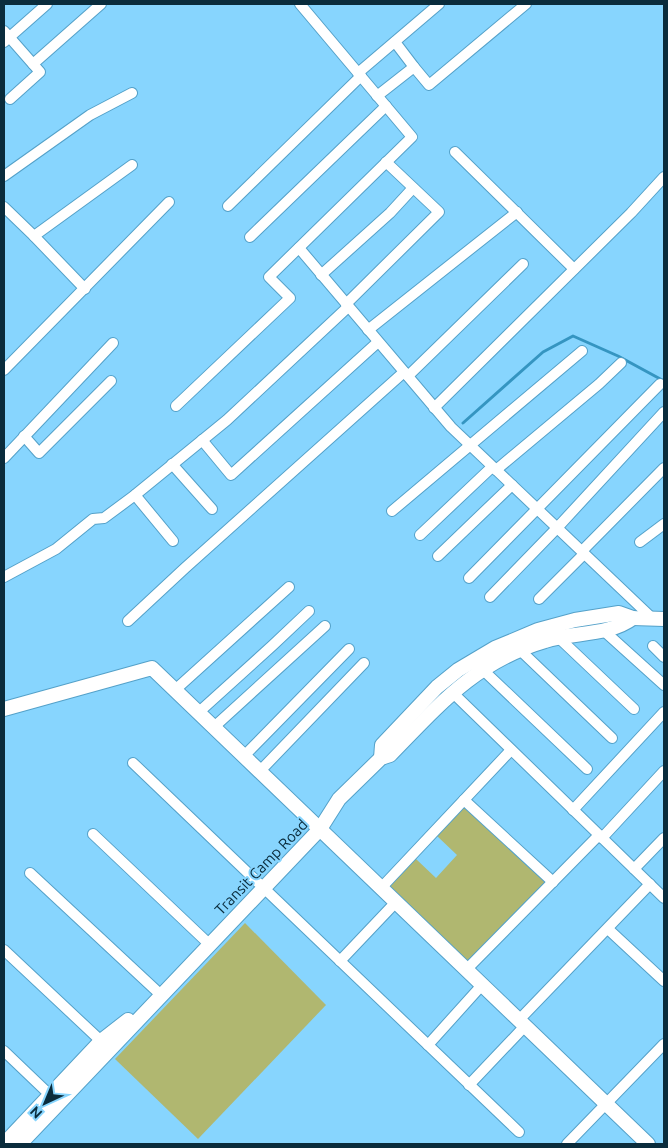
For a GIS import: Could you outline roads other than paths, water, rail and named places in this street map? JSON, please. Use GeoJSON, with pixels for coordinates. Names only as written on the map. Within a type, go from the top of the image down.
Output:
{"type":"FeatureCollection","features":[{"type":"Feature","properties":{"kind":"main road","name":"Transit Camp Road"},"geometry":{"type":"LineString","coordinates":[[4,1144],[54,1099],[106,1044],[160,995],[320,829],[339,799],[380,758],[390,755],[476,658],[538,630],[575,620],[619,613],[633,618],[658,619]]}},
{"type":"Feature","properties":{"kind":"main road","name":"Transit Camp Road"},"geometry":{"type":"LineString","coordinates":[[454,685],[520,650],[546,640],[622,626],[633,618]]}},
{"type":"Feature","properties":{"kind":"main road"},"geometry":{"type":"LineString","coordinates":[[4,709],[152,668],[648,1144]]}},
{"type":"Feature","properties":{"kind":"main road","name":"Transit Camp Road"},"geometry":{"type":"LineString","coordinates":[[20,1144],[54,1099]]}},
{"type":"Feature","properties":{"kind":"street"},"geometry":{"type":"LineString","coordinates":[[10,100],[40,72],[6,37],[47,4]]}},
{"type":"Feature","properties":{"kind":"street"},"geometry":{"type":"LineString","coordinates":[[32,64],[101,4]]}},
{"type":"Feature","properties":{"kind":"street"},"geometry":{"type":"LineString","coordinates":[[176,406],[290,298],[269,276],[412,137],[300,4]]}},
{"type":"Feature","properties":{"kind":"street"},"geometry":{"type":"LineString","coordinates":[[228,206],[359,74],[439,4]]}},
{"type":"Feature","properties":{"kind":"street"},"geometry":{"type":"LineString","coordinates":[[395,42],[429,85],[526,4]]}},
{"type":"Feature","properties":{"kind":"street"},"geometry":{"type":"LineString","coordinates":[[377,96],[414,67]]}},
{"type":"Feature","properties":{"kind":"street"},"geometry":{"type":"LineString","coordinates":[[4,176],[90,115],[132,93]]}},
{"type":"Feature","properties":{"kind":"street"},"geometry":{"type":"LineString","coordinates":[[250,237],[386,106]]}},
{"type":"Feature","properties":{"kind":"street"},"geometry":{"type":"LineString","coordinates":[[455,152],[574,269]]}},
{"type":"Feature","properties":{"kind":"street"},"geometry":{"type":"LineString","coordinates":[[4,577],[56,549],[93,519],[104,518],[227,420],[347,305],[439,212],[386,162]]}},
{"type":"Feature","properties":{"kind":"street"},"geometry":{"type":"LineString","coordinates":[[34,236],[132,165]]}},
{"type":"Feature","properties":{"kind":"street"},"geometry":{"type":"LineString","coordinates":[[434,408],[664,177]]}},
{"type":"Feature","properties":{"kind":"street"},"geometry":{"type":"LineString","coordinates":[[321,275],[390,213],[413,188]]}},
{"type":"Feature","properties":{"kind":"street"},"geometry":{"type":"LineString","coordinates":[[4,370],[169,202]]}},
{"type":"Feature","properties":{"kind":"street"},"geometry":{"type":"LineString","coordinates":[[4,207],[84,289]]}},
{"type":"Feature","properties":{"kind":"street"},"geometry":{"type":"LineString","coordinates":[[368,330],[517,212]]}},
{"type":"Feature","properties":{"kind":"street"},"geometry":{"type":"LineString","coordinates":[[298,248],[451,427],[583,553],[658,619]]}},
{"type":"Feature","properties":{"kind":"street"},"geometry":{"type":"LineString","coordinates":[[128,621],[185,568],[406,374],[523,264]]}},
{"type":"Feature","properties":{"kind":"street"},"geometry":{"type":"LineString","coordinates":[[202,440],[231,475],[378,342]]}},
{"type":"Feature","properties":{"kind":"street"},"geometry":{"type":"LineString","coordinates":[[4,458],[112,343]]}},
{"type":"Feature","properties":{"kind":"street"},"geometry":{"type":"LineString","coordinates":[[392,511],[582,351]]}},
{"type":"Feature","properties":{"kind":"street"},"geometry":{"type":"LineString","coordinates":[[420,536],[494,468],[599,384],[621,363]]}},
{"type":"Feature","properties":{"kind":"street"},"geometry":{"type":"LineString","coordinates":[[24,436],[39,453],[111,381]]}},
{"type":"Feature","properties":{"kind":"street"},"geometry":{"type":"LineString","coordinates":[[469,578],[660,384]]}},
{"type":"Feature","properties":{"kind":"street"},"geometry":{"type":"LineString","coordinates":[[490,597],[557,528],[664,412]]}},
{"type":"Feature","properties":{"kind":"street"},"geometry":{"type":"LineString","coordinates":[[172,464],[212,509]]}},
{"type":"Feature","properties":{"kind":"street"},"geometry":{"type":"LineString","coordinates":[[539,599],[664,468]]}},
{"type":"Feature","properties":{"kind":"street"},"geometry":{"type":"LineString","coordinates":[[438,556],[512,485]]}},
{"type":"Feature","properties":{"kind":"street"},"geometry":{"type":"LineString","coordinates":[[135,495],[173,541]]}},
{"type":"Feature","properties":{"kind":"street"},"geometry":{"type":"LineString","coordinates":[[640,542],[664,524]]}},
{"type":"Feature","properties":{"kind":"street"},"geometry":{"type":"LineString","coordinates":[[175,690],[289,587]]}},
{"type":"Feature","properties":{"kind":"street"},"geometry":{"type":"LineString","coordinates":[[199,712],[309,611]]}},
{"type":"Feature","properties":{"kind":"street"},"geometry":{"type":"LineString","coordinates":[[214,727],[325,626]]}},
{"type":"Feature","properties":{"kind":"street"},"geometry":{"type":"LineString","coordinates":[[603,630],[664,684]]}},
{"type":"Feature","properties":{"kind":"street"},"geometry":{"type":"LineString","coordinates":[[559,638],[634,709]]}},
{"type":"Feature","properties":{"kind":"street"},"geometry":{"type":"LineString","coordinates":[[653,646],[664,657]]}},
{"type":"Feature","properties":{"kind":"street"},"geometry":{"type":"LineString","coordinates":[[244,756],[349,649]]}},
{"type":"Feature","properties":{"kind":"street"},"geometry":{"type":"LineString","coordinates":[[520,650],[612,738]]}},
{"type":"Feature","properties":{"kind":"street"},"geometry":{"type":"LineString","coordinates":[[260,771],[364,663]]}},
{"type":"Feature","properties":{"kind":"street"},"geometry":{"type":"LineString","coordinates":[[482,669],[587,769]]}},
{"type":"Feature","properties":{"kind":"street"},"geometry":{"type":"LineString","coordinates":[[454,685],[511,750],[664,898]]}},
{"type":"Feature","properties":{"kind":"street"},"geometry":{"type":"LineString","coordinates":[[573,810],[664,712]]}},
{"type":"Feature","properties":{"kind":"street"},"geometry":{"type":"LineString","coordinates":[[381,888],[511,750]]}},
{"type":"Feature","properties":{"kind":"street"},"geometry":{"type":"LineString","coordinates":[[133,763],[519,1132]]}},
{"type":"Feature","properties":{"kind":"street"},"geometry":{"type":"LineString","coordinates":[[466,970],[664,772]]}},
{"type":"Feature","properties":{"kind":"street"},"geometry":{"type":"LineString","coordinates":[[464,800],[553,882]]}},
{"type":"Feature","properties":{"kind":"street"},"geometry":{"type":"LineString","coordinates":[[93,834],[209,944]]}},
{"type":"Feature","properties":{"kind":"street"},"geometry":{"type":"LineString","coordinates":[[634,869],[664,838]]}},
{"type":"Feature","properties":{"kind":"street"},"geometry":{"type":"LineString","coordinates":[[30,873],[160,995]]}},
{"type":"Feature","properties":{"kind":"street"},"geometry":{"type":"LineString","coordinates":[[469,1085],[650,884]]}},
{"type":"Feature","properties":{"kind":"street"},"geometry":{"type":"LineString","coordinates":[[340,961],[396,902]]}},
{"type":"Feature","properties":{"kind":"street"},"geometry":{"type":"LineString","coordinates":[[608,929],[664,981]]}},
{"type":"Feature","properties":{"kind":"street"},"geometry":{"type":"LineString","coordinates":[[4,950],[106,1044]]}},
{"type":"Feature","properties":{"kind":"street"},"geometry":{"type":"LineString","coordinates":[[428,1045],[482,985]]}},
{"type":"Feature","properties":{"kind":"street"},"geometry":{"type":"LineString","coordinates":[[566,1144],[664,1044]]}},
{"type":"Feature","properties":{"kind":"street"},"geometry":{"type":"LineString","coordinates":[[4,1051],[54,1099]]}},
{"type":"Feature","properties":{"kind":"waterway"},"geometry":{"type":"LineString","coordinates":[[463,423],[543,352],[573,336],[618,356],[664,381]]}}]}
